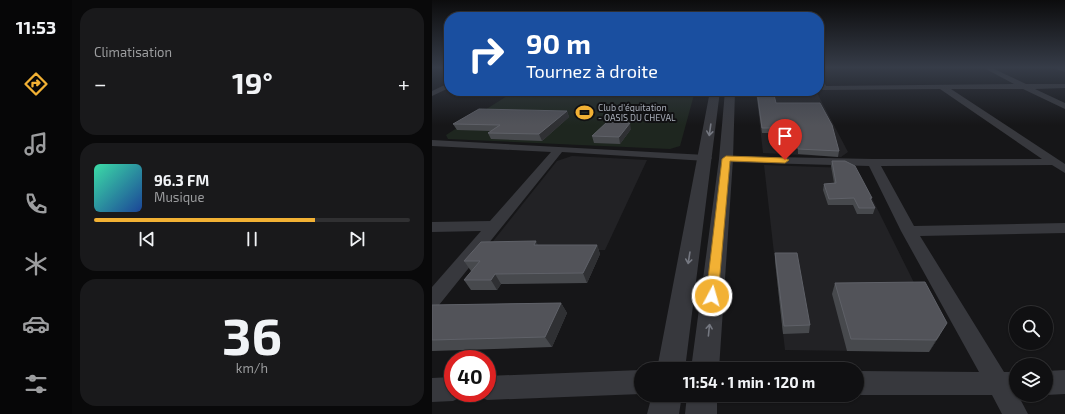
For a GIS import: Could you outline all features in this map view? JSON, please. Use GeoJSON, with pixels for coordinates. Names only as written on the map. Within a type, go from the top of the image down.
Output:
{"type":"FeatureCollection","features":[{"type":"Feature","properties":{"kind":"street"},"geometry":{"type":"LineString","coordinates":[[824,88],[998,86]]}},
{"type":"Feature","properties":{"kind":"street"},"geometry":{"type":"LineString","coordinates":[[1026,86],[1065,106]]}},
{"type":"Feature","properties":{"kind":"street"},"geometry":{"type":"LineString","coordinates":[[942,87],[1065,170]]}},
{"type":"Feature","properties":{"kind":"street"},"geometry":{"type":"LineString","coordinates":[[432,94],[444,88]]}},
{"type":"Feature","properties":{"kind":"street"},"geometry":{"type":"LineString","coordinates":[[672,362],[706,158],[714,96]]}},
{"type":"Feature","properties":{"kind":"street"},"geometry":{"type":"LineString","coordinates":[[706,362],[726,159],[730,96]]}},
{"type":"Feature","properties":{"kind":"street"},"geometry":{"type":"LineString","coordinates":[[432,143],[706,158]]}},
{"type":"Feature","properties":{"kind":"street"},"geometry":{"type":"LineString","coordinates":[[432,300],[492,226],[559,149]]}},
{"type":"Feature","properties":{"kind":"street"},"geometry":{"type":"LineString","coordinates":[[726,159],[873,163],[1053,162]]}},
{"type":"Feature","properties":{"kind":"street"},"geometry":{"type":"LineString","coordinates":[[873,163],[909,231],[1007,384],[1016,414]]}},
{"type":"Feature","properties":{"kind":"street"},"geometry":{"type":"LineString","coordinates":[[432,227],[492,226]]}},
{"type":"Feature","properties":{"kind":"street"},"geometry":{"type":"LineString","coordinates":[[909,231],[1065,228]]}},
{"type":"Feature","properties":{"kind":"street"},"geometry":{"type":"LineString","coordinates":[[496,388],[634,382]]}},
{"type":"Feature","properties":{"kind":"street"},"geometry":{"type":"LineString","coordinates":[[1053,383],[1065,382]]}},
{"type":"Feature","properties":{"kind":"street"},"geometry":{"type":"LineString","coordinates":[[864,383],[1007,384]]}},
{"type":"Feature","properties":{"kind":"street"},"geometry":{"type":"LineString","coordinates":[[432,390],[444,389]]}},
{"type":"Feature","properties":{"kind":"street"},"geometry":{"type":"LineString","coordinates":[[664,414],[666,402]]}},
{"type":"Feature","properties":{"kind":"street"},"geometry":{"type":"LineString","coordinates":[[701,414],[702,402]]}},
{"type":"Feature","properties":{"kind":"shaded area","name":"Club d'équitation - OASIS DU CHEVAL"},"geometry":{"type":"Polygon","coordinates":[[[507,96],[694,96],[680,146],[670,149],[448,139],[446,135],[507,96]]]}},
{"type":"Feature","properties":{"kind":"shaded area"},"geometry":{"type":"Polygon","coordinates":[[[757,96],[819,96],[848,152],[841,157],[763,153],[757,96]]]}},
{"type":"Feature","properties":{"kind":"shaded area"},"geometry":{"type":"Polygon","coordinates":[[[572,156],[647,160],[605,250],[486,250],[557,161],[572,156]]]}},
{"type":"Feature","properties":{"kind":"shaded area"},"geometry":{"type":"Polygon","coordinates":[[[764,165],[847,168],[860,174],[940,335],[929,352],[785,350],[764,165]]]}},
{"type":"Feature","properties":{"kind":"building"},"geometry":{"type":"Polygon","coordinates":[[[758,96],[774,96],[776,103],[820,103],[832,125],[839,151],[798,149],[797,128],[762,128],[758,96]]]}},
{"type":"Feature","properties":{"kind":"building"},"geometry":{"type":"Polygon","coordinates":[[[479,109],[567,111],[539,134],[488,133],[500,125],[453,124],[479,109]]]}},
{"type":"Feature","properties":{"kind":"building"},"geometry":{"type":"Polygon","coordinates":[[[607,122],[630,123],[619,137],[592,136],[607,122]]]}},
{"type":"Feature","properties":{"kind":"building"},"geometry":{"type":"Polygon","coordinates":[[[832,161],[845,161],[855,166],[872,198],[870,198],[875,208],[859,208],[854,198],[829,199],[824,184],[836,183],[832,161]]]}},
{"type":"Feature","properties":{"kind":"building"},"geometry":{"type":"Polygon","coordinates":[[[536,241],[534,245],[597,245],[583,273],[495,274],[491,280],[464,280],[480,261],[464,261],[481,242],[536,241]]]}},
{"type":"Feature","properties":{"kind":"building"},"geometry":{"type":"Polygon","coordinates":[[[775,253],[797,253],[810,325],[784,326],[775,253]]]}},
{"type":"Feature","properties":{"kind":"building"},"geometry":{"type":"Polygon","coordinates":[[[925,282],[947,323],[936,340],[851,339],[835,283],[925,282]]]}},
{"type":"Feature","properties":{"kind":"building"},"geometry":{"type":"Polygon","coordinates":[[[561,303],[545,337],[432,340],[432,305],[561,303]]]}},
{"type":"Feature","properties":{"kind":"place","name":"Club d'équitation - OASIS DU CHEVAL"},"geometry":{"type":"Point","coordinates":[585,112]}},
{"type":"Feature","properties":{"kind":"route"},"geometry":{"type":"LineString","coordinates":[[712,296],[726,159],[785,160]]}}]}
